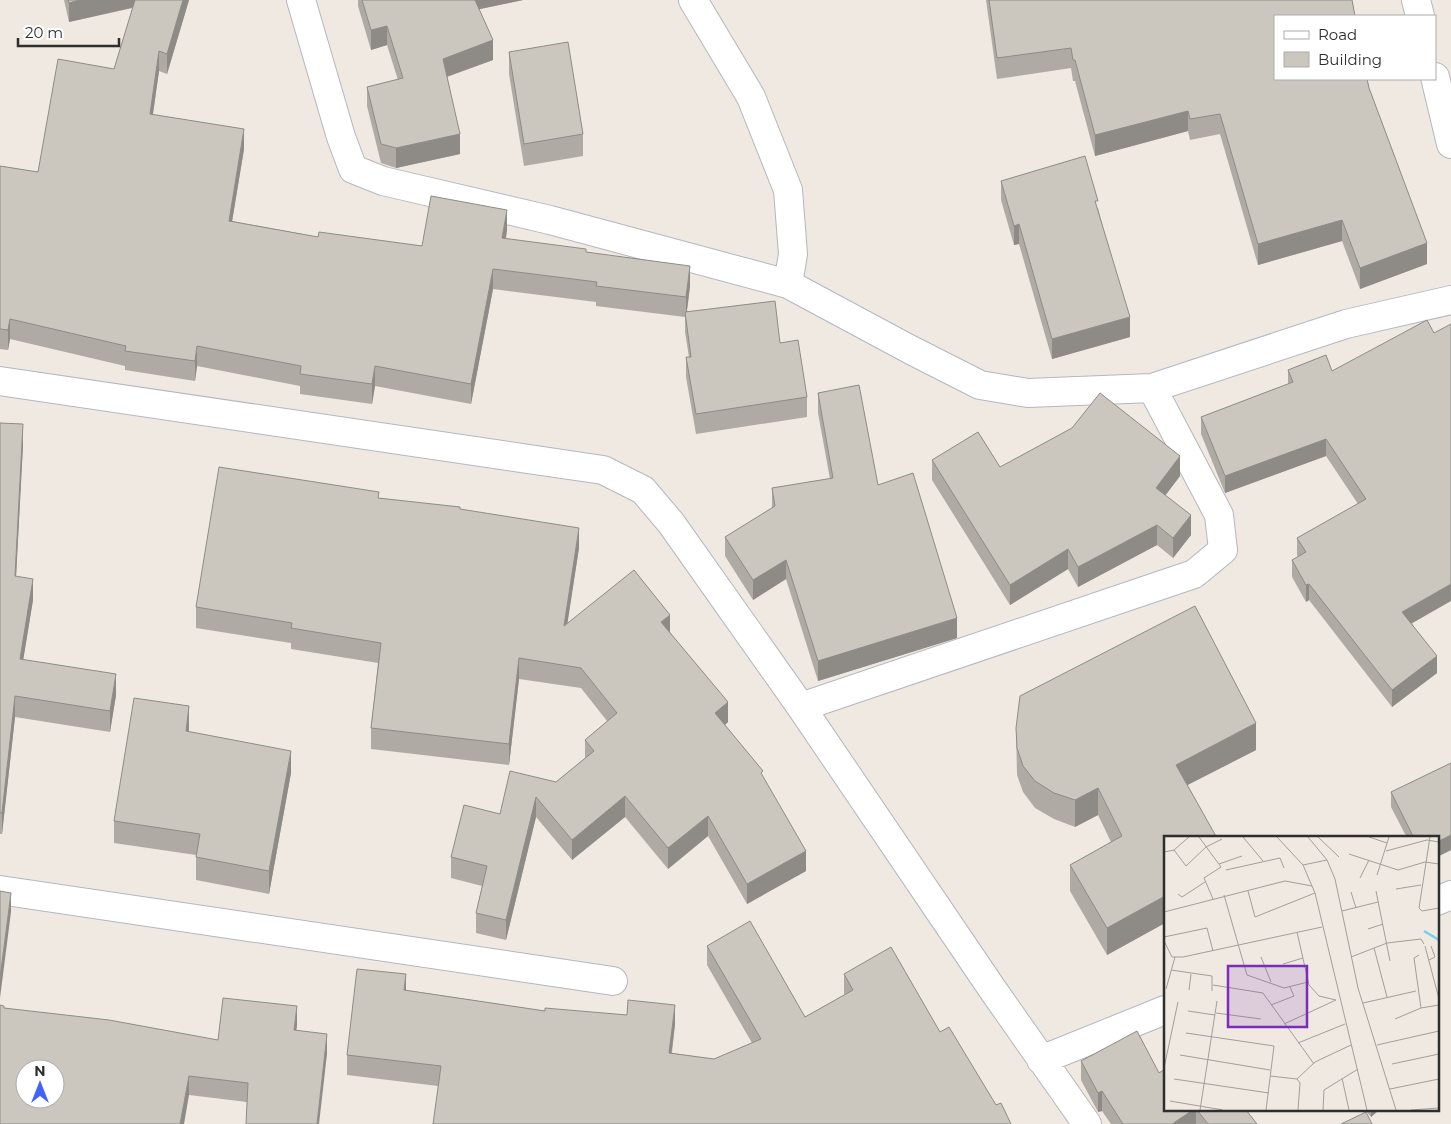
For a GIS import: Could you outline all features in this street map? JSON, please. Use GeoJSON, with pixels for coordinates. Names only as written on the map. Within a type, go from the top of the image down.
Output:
{"type":"FeatureCollection","features":[{"type":"Feature","properties":{"kind":"street"},"geometry":{"type":"LineString","coordinates":[[301,0],[341,137],[353,169],[383,181],[550,220],[788,284],[911,350],[980,384],[1028,393],[1152,388],[1346,324],[1451,300]]}},
{"type":"Feature","properties":{"kind":"street"},"geometry":{"type":"LineString","coordinates":[[693,0],[751,97],[788,190],[794,254],[788,284]]}},
{"type":"Feature","properties":{"kind":"street"},"geometry":{"type":"LineString","coordinates":[[1416,0],[1420,15]]}},
{"type":"Feature","properties":{"kind":"street"},"geometry":{"type":"LineString","coordinates":[[1436,80],[1451,144]]}},
{"type":"Feature","properties":{"kind":"street"},"geometry":{"type":"LineString","coordinates":[[0,380],[603,470],[643,490],[671,523],[801,707],[1041,1060],[1087,1124]]}},
{"type":"Feature","properties":{"kind":"street"},"geometry":{"type":"LineString","coordinates":[[801,707],[1194,574],[1223,550],[1218,515],[1152,388]]}},
{"type":"Feature","properties":{"kind":"street"},"geometry":{"type":"LineString","coordinates":[[0,890],[613,982]]}},
{"type":"Feature","properties":{"kind":"street"},"geometry":{"type":"LineString","coordinates":[[1438,901],[1451,896]]}},
{"type":"Feature","properties":{"kind":"street"},"geometry":{"type":"LineString","coordinates":[[1041,1060],[1164,1010]]}},
{"type":"Feature","properties":{"kind":"building"},"geometry":{"type":"Polygon","coordinates":[[[68,0],[80,0],[69,3],[68,0]]]}},
{"type":"Feature","properties":{"kind":"building"},"geometry":{"type":"Polygon","coordinates":[[[135,0],[183,0],[167,54],[159,51],[150,114],[244,129],[229,221],[318,237],[319,232],[422,246],[431,196],[507,210],[502,238],[690,266],[686,297],[596,286],[597,282],[493,269],[471,384],[375,366],[372,384],[300,374],[301,366],[197,346],[195,361],[125,351],[126,346],[10,319],[8,330],[0,329],[0,166],[38,172],[58,59],[114,69],[135,0]]]}},
{"type":"Feature","properties":{"kind":"building"},"geometry":{"type":"Polygon","coordinates":[[[362,0],[475,0],[493,40],[443,59],[460,134],[396,148],[381,144],[367,87],[403,78],[387,26],[371,30],[362,0]]]}},
{"type":"Feature","properties":{"kind":"building"},"geometry":{"type":"Polygon","coordinates":[[[989,0],[1352,0],[1355,15],[1274,15],[1274,80],[1367,80],[1427,243],[1360,268],[1342,220],[1258,244],[1220,114],[1190,119],[1188,111],[1095,135],[1071,48],[997,58],[989,0]]]}},
{"type":"Feature","properties":{"kind":"building"},"geometry":{"type":"Polygon","coordinates":[[[568,42],[583,134],[524,144],[509,52],[568,42]]]}},
{"type":"Feature","properties":{"kind":"building"},"geometry":{"type":"Polygon","coordinates":[[[1085,156],[1098,201],[1095,201],[1130,317],[1052,339],[1019,224],[1014,226],[1001,181],[1085,156]]]}},
{"type":"Feature","properties":{"kind":"building"},"geometry":{"type":"Polygon","coordinates":[[[775,301],[780,343],[798,340],[807,397],[696,414],[686,357],[691,357],[685,312],[775,301]]]}},
{"type":"Feature","properties":{"kind":"building"},"geometry":{"type":"Polygon","coordinates":[[[1427,320],[1434,333],[1451,324],[1451,584],[1402,612],[1437,656],[1392,690],[1309,584],[1306,585],[1292,560],[1306,552],[1297,538],[1366,499],[1326,439],[1225,476],[1201,417],[1293,382],[1288,370],[1326,355],[1332,371],[1427,320]]]}},
{"type":"Feature","properties":{"kind":"building"},"geometry":{"type":"Polygon","coordinates":[[[859,385],[878,485],[913,473],[957,618],[818,661],[786,560],[753,580],[725,537],[775,506],[772,488],[833,478],[818,393],[859,385]]]}},
{"type":"Feature","properties":{"kind":"building"},"geometry":{"type":"Polygon","coordinates":[[[1100,393],[1180,456],[1156,488],[1191,515],[1173,538],[1157,525],[1078,567],[1068,549],[1010,585],[932,460],[978,432],[1000,467],[1072,428],[1100,393]]]}},
{"type":"Feature","properties":{"kind":"building"},"geometry":{"type":"Polygon","coordinates":[[[0,423],[23,424],[15,576],[33,579],[20,659],[116,674],[110,711],[15,696],[2,813],[0,813],[0,423]]]}},
{"type":"Feature","properties":{"kind":"building"},"geometry":{"type":"Polygon","coordinates":[[[219,467],[379,492],[378,498],[460,507],[460,509],[579,528],[564,626],[634,570],[670,615],[661,622],[728,702],[715,713],[763,771],[761,773],[806,851],[747,884],[708,816],[668,848],[625,796],[572,840],[536,797],[506,920],[476,913],[487,866],[451,857],[464,805],[500,814],[510,771],[556,782],[594,751],[585,740],[617,713],[581,668],[519,658],[509,744],[371,728],[381,643],[291,628],[292,623],[196,607],[219,467]]]}},
{"type":"Feature","properties":{"kind":"building"},"geometry":{"type":"Polygon","coordinates":[[[1195,606],[1256,723],[1176,765],[1216,836],[1164,836],[1164,897],[1107,928],[1070,865],[1122,836],[1098,788],[1075,800],[1054,793],[1035,781],[1023,766],[1017,748],[1016,728],[1020,696],[1195,606]]]}},
{"type":"Feature","properties":{"kind":"building"},"geometry":{"type":"Polygon","coordinates":[[[134,698],[189,706],[186,731],[291,751],[269,871],[196,857],[200,834],[114,821],[134,698]]]}},
{"type":"Feature","properties":{"kind":"building"},"geometry":{"type":"Polygon","coordinates":[[[1451,763],[1451,835],[1438,842],[1438,836],[1413,836],[1391,792],[1451,763]]]}},
{"type":"Feature","properties":{"kind":"building"},"geometry":{"type":"Polygon","coordinates":[[[0,891],[11,893],[0,978],[0,891]]]}},
{"type":"Feature","properties":{"kind":"building"},"geometry":{"type":"Polygon","coordinates":[[[750,921],[805,1017],[853,990],[844,974],[891,947],[940,1032],[949,1027],[996,1105],[1001,1103],[1011,1124],[433,1124],[441,1066],[347,1055],[357,969],[406,974],[404,990],[545,1011],[545,1008],[627,1015],[628,1000],[675,1005],[669,1053],[714,1059],[761,1039],[707,946],[750,921]]]}},
{"type":"Feature","properties":{"kind":"building"},"geometry":{"type":"Polygon","coordinates":[[[223,998],[297,1006],[294,1030],[327,1034],[317,1124],[246,1124],[248,1083],[189,1076],[180,1124],[0,1124],[0,1005],[4,1006],[4,1008],[109,1020],[218,1040],[223,998]]]}},
{"type":"Feature","properties":{"kind":"building"},"geometry":{"type":"Polygon","coordinates":[[[1137,1031],[1159,1073],[1164,1070],[1164,1112],[1190,1112],[1172,1124],[1123,1124],[1102,1091],[1098,1093],[1081,1061],[1137,1031]]]}},
{"type":"Feature","properties":{"kind":"building"},"geometry":{"type":"Polygon","coordinates":[[[1199,1112],[1248,1112],[1257,1124],[1208,1124],[1199,1112]]]}},
{"type":"Feature","properties":{"kind":"building"},"geometry":{"type":"Polygon","coordinates":[[[1366,1112],[1372,1124],[1341,1124],[1366,1112]]]}}]}
